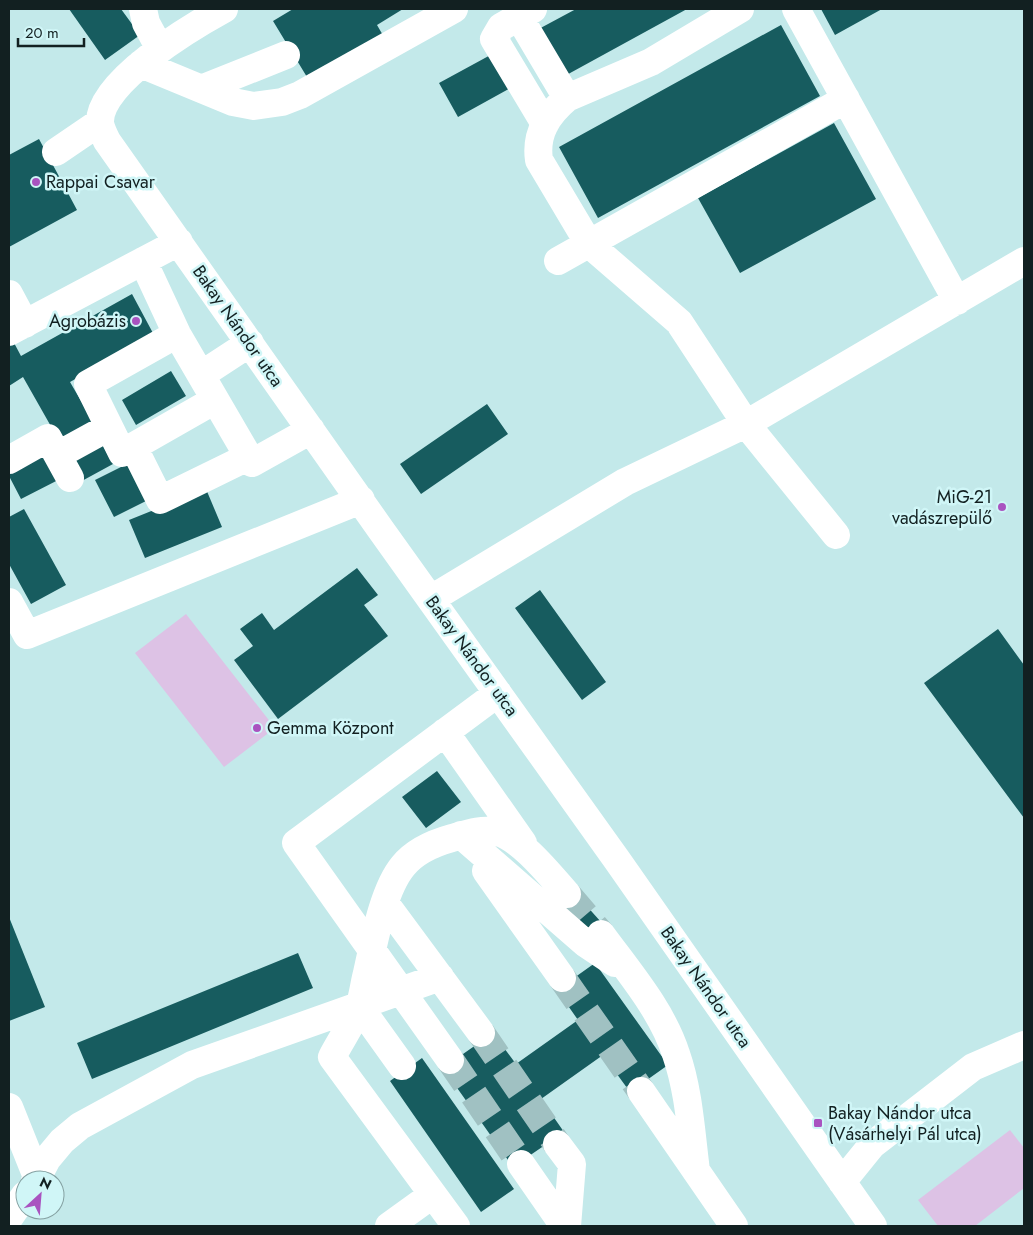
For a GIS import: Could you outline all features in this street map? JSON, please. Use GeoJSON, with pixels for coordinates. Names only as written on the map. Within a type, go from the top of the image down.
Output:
{"type":"FeatureCollection","features":[{"type":"Feature","properties":{"kind":"street"},"geometry":{"type":"LineString","coordinates":[[143,9],[150,56]]}},
{"type":"Feature","properties":{"kind":"street"},"geometry":{"type":"LineString","coordinates":[[56,152],[100,122],[106,103],[121,83],[150,56],[188,29],[224,9]]}},
{"type":"Feature","properties":{"kind":"street"},"geometry":{"type":"LineString","coordinates":[[150,56],[201,89],[233,102],[254,106],[282,102],[300,96],[454,9]]}},
{"type":"Feature","properties":{"kind":"street"},"geometry":{"type":"LineString","coordinates":[[740,9],[651,62],[567,98],[556,108],[539,137],[539,160],[589,244],[679,322],[746,424],[836,535]]}},
{"type":"Feature","properties":{"kind":"street"},"geometry":{"type":"LineString","coordinates":[[796,9],[958,300]]}},
{"type":"Feature","properties":{"kind":"street"},"geometry":{"type":"LineString","coordinates":[[545,124],[494,38],[500,27],[526,13],[567,98]]}},
{"type":"Feature","properties":{"kind":"street"},"geometry":{"type":"LineString","coordinates":[[201,89],[286,55]]}},
{"type":"Feature","properties":{"kind":"street"},"geometry":{"type":"LineString","coordinates":[[558,261],[846,99]]}},
{"type":"Feature","properties":{"kind":"street","name":"Bakay Nándor utca"},"geometry":{"type":"LineString","coordinates":[[100,122],[107,141],[310,430],[623,868],[873,1226]]}},
{"type":"Feature","properties":{"kind":"street"},"geometry":{"type":"LineString","coordinates":[[9,294],[17,328],[179,242]]}},
{"type":"Feature","properties":{"kind":"street"},"geometry":{"type":"LineString","coordinates":[[143,261],[177,334],[252,464],[310,430]]}},
{"type":"Feature","properties":{"kind":"street"},"geometry":{"type":"LineString","coordinates":[[431,599],[624,482],[746,424],[1024,261]]}},
{"type":"Feature","properties":{"kind":"street"},"geometry":{"type":"LineString","coordinates":[[177,334],[88,384],[122,453],[134,448],[215,400]]}},
{"type":"Feature","properties":{"kind":"street"},"geometry":{"type":"LineString","coordinates":[[201,375],[250,343]]}},
{"type":"Feature","properties":{"kind":"street"},"geometry":{"type":"LineString","coordinates":[[9,460],[48,438],[64,466],[109,427]]}},
{"type":"Feature","properties":{"kind":"street"},"geometry":{"type":"LineString","coordinates":[[134,448],[160,500],[248,457]]}},
{"type":"Feature","properties":{"kind":"street"},"geometry":{"type":"LineString","coordinates":[[9,602],[27,635],[361,500]]}},
{"type":"Feature","properties":{"kind":"street"},"geometry":{"type":"LineString","coordinates":[[450,1060],[296,843],[498,693]]}},
{"type":"Feature","properties":{"kind":"street"},"geometry":{"type":"LineString","coordinates":[[445,732],[531,854],[567,894]]}},
{"type":"Feature","properties":{"kind":"street"},"geometry":{"type":"LineString","coordinates":[[456,1226],[332,1057],[359,1006],[385,903],[393,880],[403,865],[419,852],[435,843],[483,830],[498,832],[510,838],[531,854]]}},
{"type":"Feature","properties":{"kind":"street"},"geometry":{"type":"LineString","coordinates":[[460,835],[585,943],[628,971]]}},
{"type":"Feature","properties":{"kind":"street"},"geometry":{"type":"LineString","coordinates":[[460,835],[562,978]]}},
{"type":"Feature","properties":{"kind":"street"},"geometry":{"type":"LineString","coordinates":[[385,903],[481,1033]]}},
{"type":"Feature","properties":{"kind":"street"},"geometry":{"type":"LineString","coordinates":[[602,934],[652,1004],[676,1052],[682,1071],[696,1171]]}},
{"type":"Feature","properties":{"kind":"street"},"geometry":{"type":"LineString","coordinates":[[41,1170],[47,1159],[62,1141],[80,1126],[192,1065],[440,977]]}},
{"type":"Feature","properties":{"kind":"street"},"geometry":{"type":"LineString","coordinates":[[359,1006],[402,1066]]}},
{"type":"Feature","properties":{"kind":"street"},"geometry":{"type":"LineString","coordinates":[[842,1182],[872,1145],[973,1067],[1024,1045]]}},
{"type":"Feature","properties":{"kind":"street"},"geometry":{"type":"LineString","coordinates":[[641,1091],[734,1226]]}},
{"type":"Feature","properties":{"kind":"street"},"geometry":{"type":"LineString","coordinates":[[9,1107],[30,1170]]}},
{"type":"Feature","properties":{"kind":"street"},"geometry":{"type":"LineString","coordinates":[[558,1144],[572,1164],[566,1226]]}},
{"type":"Feature","properties":{"kind":"street"},"geometry":{"type":"LineString","coordinates":[[521,1164],[566,1226]]}},
{"type":"Feature","properties":{"kind":"street"},"geometry":{"type":"LineString","coordinates":[[389,1226],[432,1195]]}},
{"type":"Feature","properties":{"kind":"shaded area"},"geometry":{"type":"Polygon","coordinates":[[[186,614],[275,728],[224,767],[135,653],[186,614]]]}},
{"type":"Feature","properties":{"kind":"shaded area"},"geometry":{"type":"Polygon","coordinates":[[[1010,1130],[1024,1148],[1024,1188],[975,1226],[938,1226],[918,1200],[1010,1130]]]}},
{"type":"Feature","properties":{"kind":"building"},"geometry":{"type":"Polygon","coordinates":[[[69,9],[121,9],[140,35],[105,60],[69,9]]]}},
{"type":"Feature","properties":{"kind":"building"},"geometry":{"type":"Polygon","coordinates":[[[293,9],[403,9],[377,25],[384,37],[310,82],[273,21],[293,9]]]}},
{"type":"Feature","properties":{"kind":"building"},"geometry":{"type":"Polygon","coordinates":[[[576,9],[687,9],[561,78],[535,31],[576,9]]]}},
{"type":"Feature","properties":{"kind":"building"},"geometry":{"type":"Polygon","coordinates":[[[821,9],[882,9],[835,35],[821,9]]]}},
{"type":"Feature","properties":{"kind":"building"},"geometry":{"type":"Polygon","coordinates":[[[781,25],[820,96],[598,218],[559,147],[781,25]]]}},
{"type":"Feature","properties":{"kind":"building"},"geometry":{"type":"Polygon","coordinates":[[[496,52],[514,86],[458,117],[439,83],[496,52]]]}},
{"type":"Feature","properties":{"kind":"building"},"geometry":{"type":"Polygon","coordinates":[[[834,123],[876,199],[740,273],[698,198],[834,123]]]}},
{"type":"Feature","properties":{"kind":"building","name":"Rappai Csavar"},"geometry":{"type":"Polygon","coordinates":[[[39,139],[77,210],[9,247],[9,155],[39,139]]]}},
{"type":"Feature","properties":{"kind":"building"},"geometry":{"type":"Polygon","coordinates":[[[132,294],[154,335],[70,382],[95,425],[61,444],[23,377],[9,386],[9,343],[13,341],[21,356],[132,294]]]}},
{"type":"Feature","properties":{"kind":"building"},"geometry":{"type":"Polygon","coordinates":[[[171,371],[186,396],[136,425],[122,400],[171,371]]]}},
{"type":"Feature","properties":{"kind":"building"},"geometry":{"type":"Polygon","coordinates":[[[487,404],[508,434],[421,494],[400,464],[487,404]]]}},
{"type":"Feature","properties":{"kind":"building"},"geometry":{"type":"Polygon","coordinates":[[[102,444],[113,464],[80,482],[69,461],[102,444]]]}},
{"type":"Feature","properties":{"kind":"building"},"geometry":{"type":"Polygon","coordinates":[[[50,450],[64,477],[21,499],[9,476],[9,472],[50,450]]]}},
{"type":"Feature","properties":{"kind":"building"},"geometry":{"type":"Polygon","coordinates":[[[129,463],[148,500],[114,517],[95,480],[129,463]]]}},
{"type":"Feature","properties":{"kind":"building"},"geometry":{"type":"Polygon","coordinates":[[[206,489],[222,527],[145,558],[129,520],[206,489]]]}},
{"type":"Feature","properties":{"kind":"building"},"geometry":{"type":"Polygon","coordinates":[[[24,509],[66,585],[31,604],[9,564],[9,517],[24,509]]]}},
{"type":"Feature","properties":{"kind":"building"},"geometry":{"type":"Polygon","coordinates":[[[357,568],[378,595],[364,605],[388,636],[278,719],[234,660],[253,646],[240,629],[262,613],[274,630],[357,568]]]}},
{"type":"Feature","properties":{"kind":"building"},"geometry":{"type":"Polygon","coordinates":[[[540,590],[606,682],[582,700],[515,608],[540,590]]]}},
{"type":"Feature","properties":{"kind":"building"},"geometry":{"type":"Polygon","coordinates":[[[998,629],[1024,665],[1024,818],[924,683],[998,629]]]}},
{"type":"Feature","properties":{"kind":"building"},"geometry":{"type":"Polygon","coordinates":[[[437,771],[461,802],[426,828],[402,797],[437,771]]]}},
{"type":"Feature","properties":{"kind":"building"},"geometry":{"type":"Polygon","coordinates":[[[576,894],[601,922],[587,935],[562,906],[576,894]]]}},
{"type":"Feature","properties":{"kind":"building"},"geometry":{"type":"Polygon","coordinates":[[[9,917],[45,1007],[9,1021],[9,917]]]}},
{"type":"Feature","properties":{"kind":"building"},"geometry":{"type":"Polygon","coordinates":[[[298,953],[313,988],[92,1079],[77,1043],[298,953]]]}},
{"type":"Feature","properties":{"kind":"building"},"geometry":{"type":"Polygon","coordinates":[[[595,963],[668,1065],[630,1092],[603,1055],[541,1099],[564,1132],[513,1167],[443,1068],[493,1033],[516,1064],[578,1020],[557,990],[595,963]]]}},
{"type":"Feature","properties":{"kind":"building"},"geometry":{"type":"Polygon","coordinates":[[[422,1058],[514,1189],[481,1212],[390,1081],[422,1058]]]}},
{"type":"Feature","properties":{"kind":"tunnel"},"geometry":{"type":"LineString","coordinates":[[567,894],[601,934]]}},
{"type":"Feature","properties":{"kind":"tunnel"},"geometry":{"type":"LineString","coordinates":[[562,978],[641,1091]]}},
{"type":"Feature","properties":{"kind":"tunnel"},"geometry":{"type":"LineString","coordinates":[[481,1033],[557,1144]]}},
{"type":"Feature","properties":{"kind":"tunnel"},"geometry":{"type":"LineString","coordinates":[[450,1060],[521,1164]]}},
{"type":"Feature","properties":{"kind":"place","name":"Rappai Csavar"},"geometry":{"type":"Point","coordinates":[36,182]}},
{"type":"Feature","properties":{"kind":"place","name":"Agrobázis"},"geometry":{"type":"Point","coordinates":[136,321]}},
{"type":"Feature","properties":{"kind":"place","name":"MiG-21 vadászrepülő"},"geometry":{"type":"Point","coordinates":[1002,507]}},
{"type":"Feature","properties":{"kind":"place","name":"Gemma Központ"},"geometry":{"type":"Point","coordinates":[257,728]}},
{"type":"Feature","properties":{"kind":"place","name":"Bakay Nándor utca (Vásárhelyi Pál utca)"},"geometry":{"type":"Point","coordinates":[818,1123]}}]}
